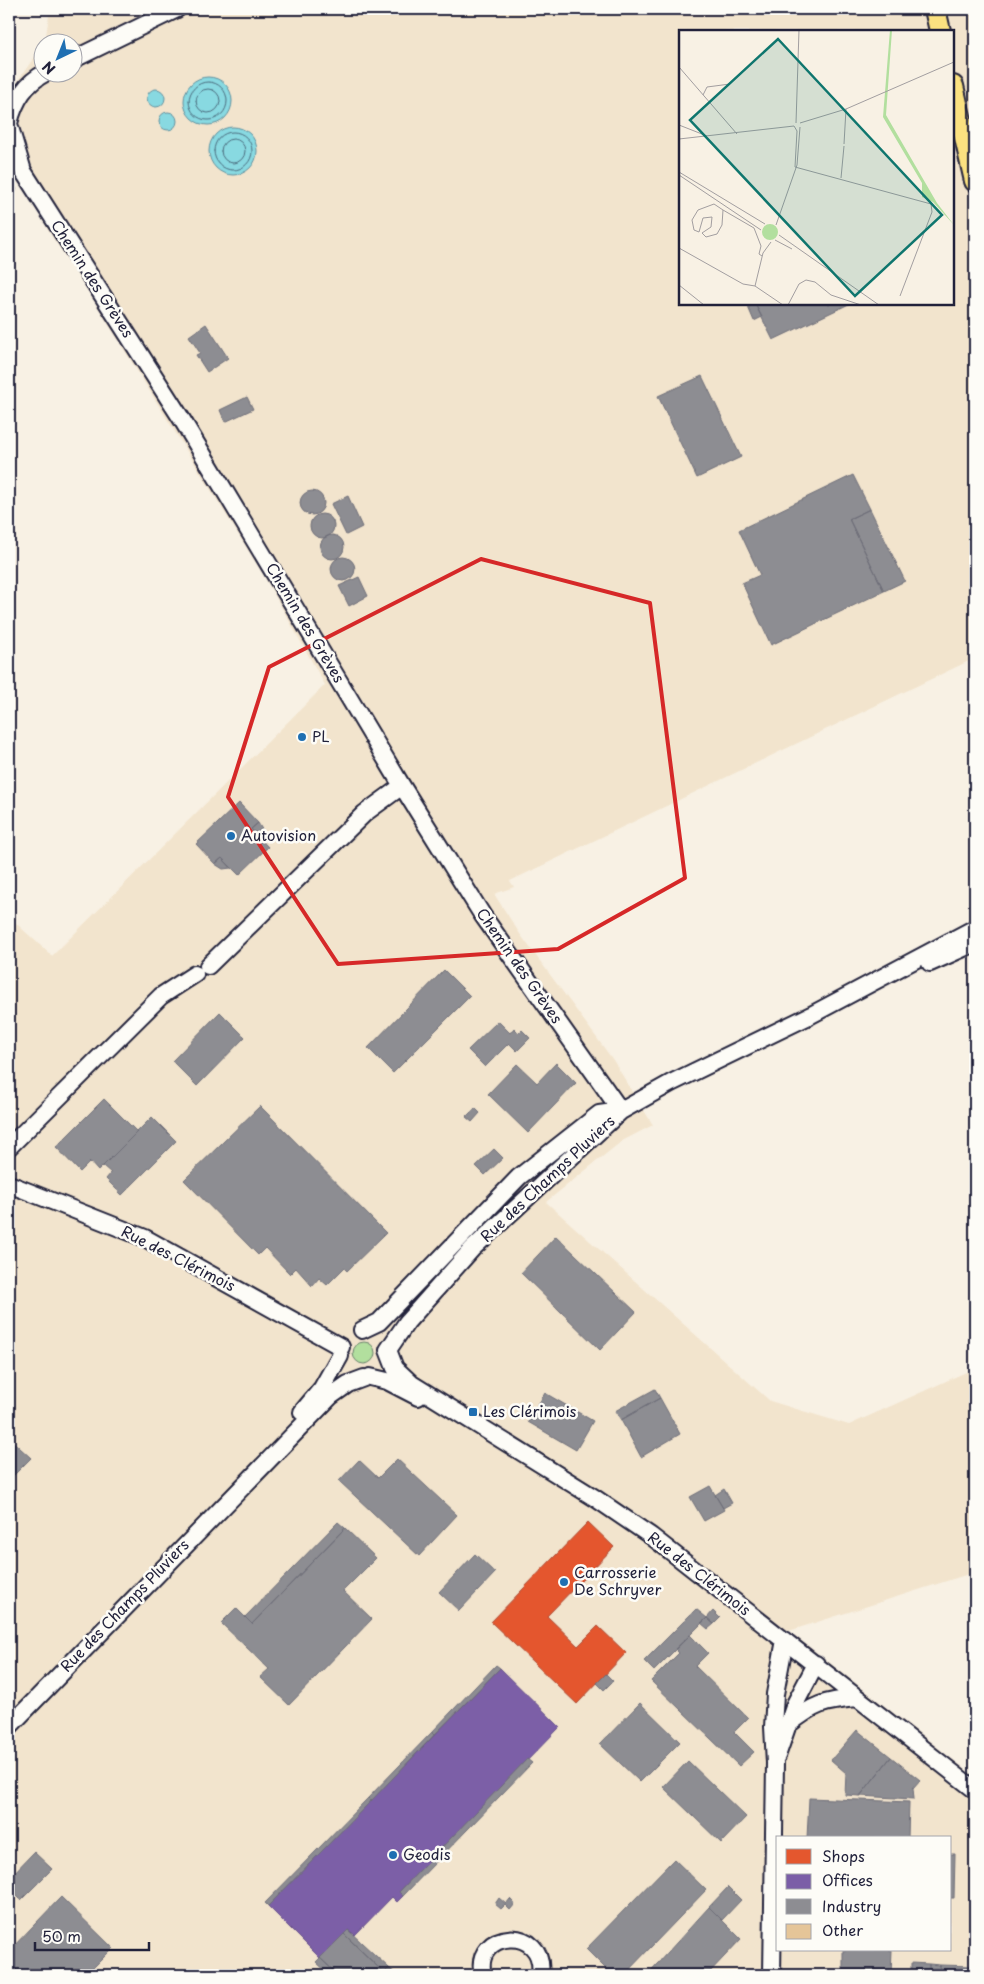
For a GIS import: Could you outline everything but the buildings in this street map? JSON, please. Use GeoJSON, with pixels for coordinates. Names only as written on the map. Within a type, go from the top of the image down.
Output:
{"type":"FeatureCollection","features":[{"type":"Feature","properties":{"kind":"main road"},"geometry":{"type":"LineString","coordinates":[[934,9],[940,30]]}},
{"type":"Feature","properties":{"kind":"main road"},"geometry":{"type":"LineString","coordinates":[[954,90],[975,181]]}},
{"type":"Feature","properties":{"kind":"street"},"geometry":{"type":"LineString","coordinates":[[82,55],[177,9]]}},
{"type":"Feature","properties":{"kind":"street","name":"Chemin des Grèves"},"geometry":{"type":"LineString","coordinates":[[32,82],[26,86],[14,105],[9,123],[23,171],[181,418],[402,786],[483,916],[621,1111]]}},
{"type":"Feature","properties":{"kind":"street"},"geometry":{"type":"LineString","coordinates":[[9,1147],[161,996],[201,970],[365,813],[402,786]]}},
{"type":"Feature","properties":{"kind":"street"},"geometry":{"type":"LineString","coordinates":[[812,1015],[975,928]]}},
{"type":"Feature","properties":{"kind":"street"},"geometry":{"type":"LineString","coordinates":[[621,1111],[671,1083],[812,1015],[975,943]]}},
{"type":"Feature","properties":{"kind":"street","name":"Rue des Champs Pluviers"},"geometry":{"type":"LineString","coordinates":[[362,1330],[379,1322],[519,1177],[599,1114],[621,1111]]}},
{"type":"Feature","properties":{"kind":"street","name":"Rue des Champs Pluviers"},"geometry":{"type":"LineString","coordinates":[[388,1350],[407,1322],[472,1249],[621,1111]]}},
{"type":"Feature","properties":{"kind":"street","name":"Rue des Clérimois"},"geometry":{"type":"LineString","coordinates":[[9,1184],[145,1238],[340,1351]]}},
{"type":"Feature","properties":{"kind":"street"},"geometry":{"type":"LineString","coordinates":[[362,1330],[375,1332],[381,1336],[388,1350],[385,1366],[367,1378],[350,1374],[345,1369],[340,1351],[348,1335],[362,1330]]}},
{"type":"Feature","properties":{"kind":"street","name":"Rue des Clérimois"},"geometry":{"type":"LineString","coordinates":[[388,1350],[395,1368],[412,1384],[651,1536],[816,1664],[973,1791]]}},
{"type":"Feature","properties":{"kind":"street","name":"Rue des Champs Pluviers"},"geometry":{"type":"LineString","coordinates":[[242,1485],[322,1388],[340,1351]]}},
{"type":"Feature","properties":{"kind":"street","name":"Rue des Champs Pluviers"},"geometry":{"type":"LineString","coordinates":[[9,1727],[242,1485],[331,1396],[348,1384],[367,1378]]}},
{"type":"Feature","properties":{"kind":"street","name":"Rue des Clérimois"},"geometry":{"type":"LineString","coordinates":[[367,1378],[387,1381],[534,1460]]}},
{"type":"Feature","properties":{"kind":"street"},"geometry":{"type":"LineString","coordinates":[[772,1975],[775,1763],[773,1727],[775,1694],[784,1640]]}},
{"type":"Feature","properties":{"kind":"street"},"geometry":{"type":"LineString","coordinates":[[775,1763],[795,1704],[816,1664]]}},
{"type":"Feature","properties":{"kind":"street"},"geometry":{"type":"LineString","coordinates":[[788,1726],[806,1711],[827,1701],[857,1698]]}},
{"type":"Feature","properties":{"kind":"street"},"geometry":{"type":"LineString","coordinates":[[482,1975],[482,1962],[485,1953],[491,1946],[509,1938],[528,1943],[535,1950],[540,1958],[540,1975]]}},
{"type":"Feature","properties":{"kind":"highlighted area"},"geometry":{"type":"Polygon","coordinates":[[[481,559],[650,603],[685,878],[558,949],[338,964],[228,797],[269,667],[481,559]]]}},
{"type":"Feature","properties":{"kind":"shaded area"},"geometry":{"type":"Polygon","coordinates":[[[50,9],[975,9],[975,658],[510,881],[514,887],[494,894],[520,934],[613,1060],[653,1125],[622,1141],[546,1202],[770,1401],[849,1425],[975,1368],[975,1572],[789,1631],[975,1777],[975,1975],[9,1975],[9,917],[52,956],[325,685],[264,576],[86,288],[48,230],[9,159],[9,99],[19,79],[32,60],[32,82],[82,82],[82,32],[47,32],[50,9]]]}},
{"type":"Feature","properties":{"kind":"green space"},"geometry":{"type":"Polygon","coordinates":[[[364,1342],[374,1349],[375,1353],[368,1363],[364,1364],[354,1357],[353,1353],[360,1343],[364,1342]]]}},
{"type":"Feature","properties":{"kind":"water"},"geometry":{"type":"Polygon","coordinates":[[[208,77],[217,79],[225,84],[230,92],[232,101],[230,110],[225,118],[217,123],[208,125],[199,123],[191,118],[186,110],[184,101],[186,92],[191,84],[199,79],[208,77]]]}},
{"type":"Feature","properties":{"kind":"water"},"geometry":{"type":"Polygon","coordinates":[[[152,89],[160,89],[165,94],[163,105],[152,107],[147,102],[147,94],[152,89]]]}},
{"type":"Feature","properties":{"kind":"water"},"geometry":{"type":"Polygon","coordinates":[[[164,112],[172,112],[177,117],[175,128],[164,130],[159,125],[159,117],[164,112]]]}},
{"type":"Feature","properties":{"kind":"water"},"geometry":{"type":"Polygon","coordinates":[[[233,127],[242,129],[250,134],[255,142],[257,151],[255,160],[250,168],[242,173],[233,175],[224,173],[216,168],[211,160],[209,151],[211,142],[216,134],[224,129],[233,127]]]}},
{"type":"Feature","properties":{"kind":"place","name":"PL"},"geometry":{"type":"Point","coordinates":[302,737]}},
{"type":"Feature","properties":{"kind":"place","name":"Autovision"},"geometry":{"type":"Point","coordinates":[231,836]}},
{"type":"Feature","properties":{"kind":"place","name":"Les Clérimois"},"geometry":{"type":"Point","coordinates":[473,1412]}},
{"type":"Feature","properties":{"kind":"place","name":"Carrosserie De Schryver"},"geometry":{"type":"Point","coordinates":[564,1582]}},
{"type":"Feature","properties":{"kind":"place","name":"Geodis"},"geometry":{"type":"Point","coordinates":[393,1855]}}]}
